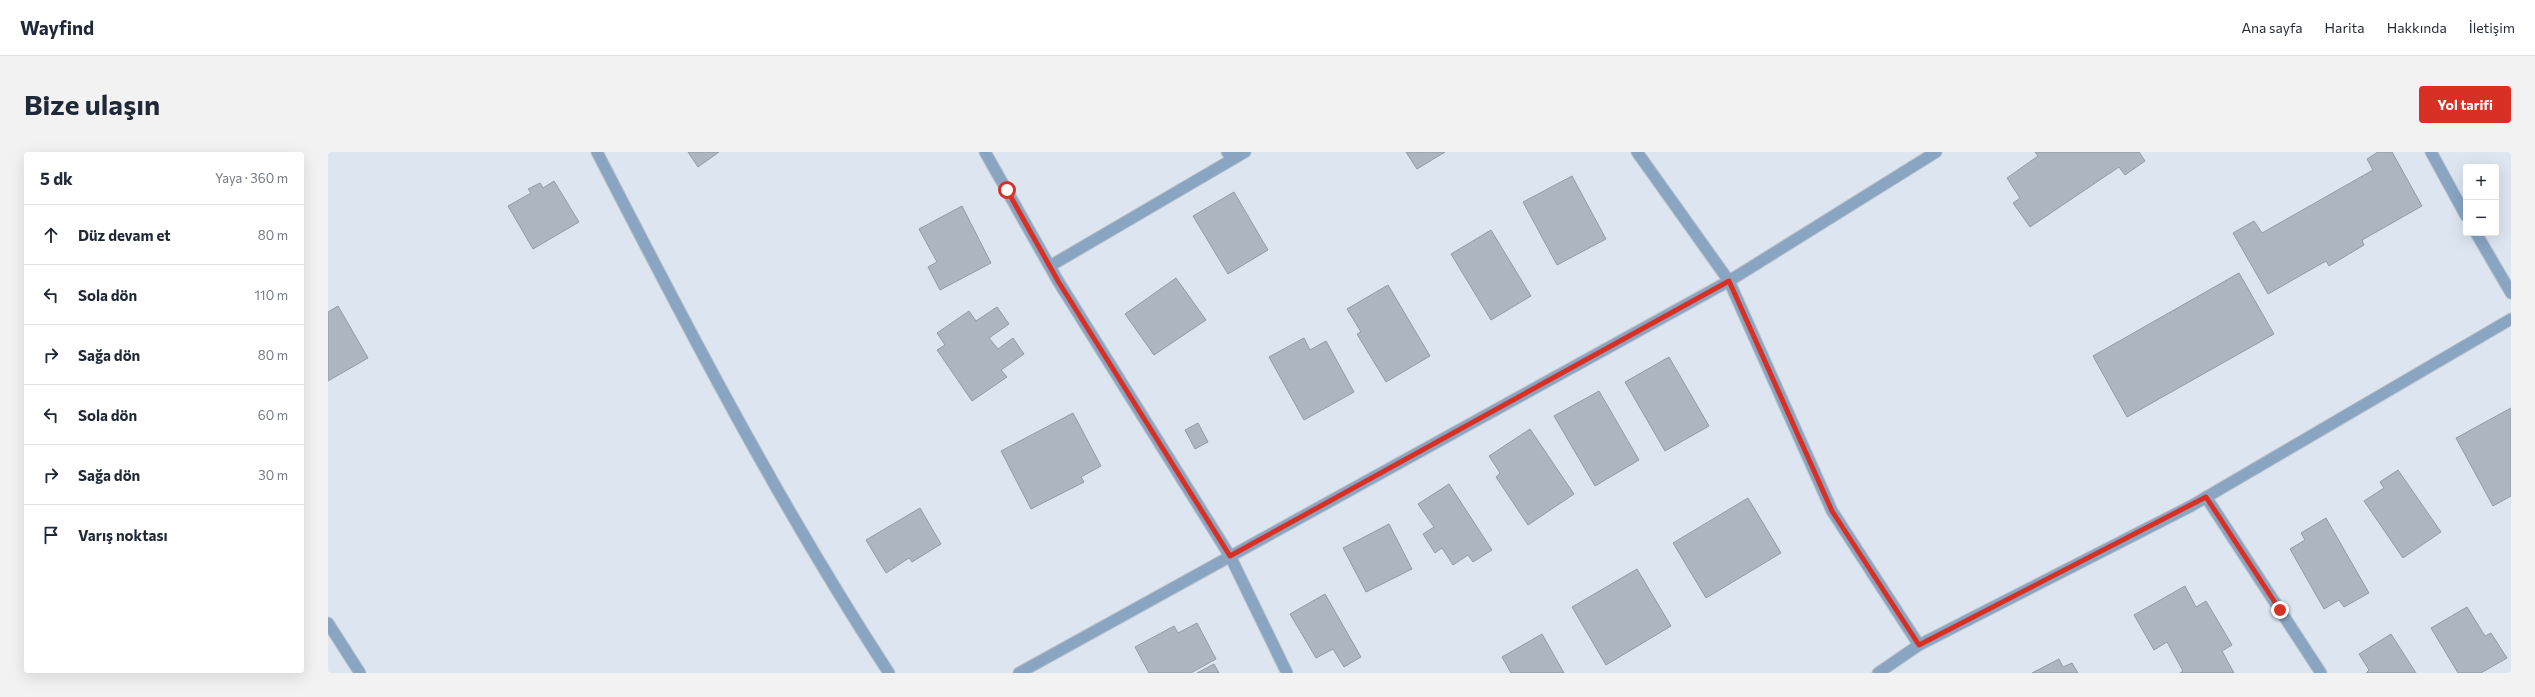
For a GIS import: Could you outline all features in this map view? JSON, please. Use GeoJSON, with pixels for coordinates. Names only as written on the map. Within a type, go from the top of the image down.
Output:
{"type":"FeatureCollection","features":[{"type":"Feature","properties":{"kind":"street"},"geometry":{"type":"LineString","coordinates":[[597,152],[697,347],[830,583],[889,673]]}},
{"type":"Feature","properties":{"kind":"street"},"geometry":{"type":"LineString","coordinates":[[985,152],[1050,266],[1230,556],[1287,673]]}},
{"type":"Feature","properties":{"kind":"street"},"geometry":{"type":"LineString","coordinates":[[1050,266],[1230,155],[1245,152]]}},
{"type":"Feature","properties":{"kind":"street"},"geometry":{"type":"LineString","coordinates":[[1637,152],[1729,281],[1832,511],[1919,645]]}},
{"type":"Feature","properties":{"kind":"street"},"geometry":{"type":"LineString","coordinates":[[1019,673],[1729,281],[1936,152]]}},
{"type":"Feature","properties":{"kind":"street"},"geometry":{"type":"LineString","coordinates":[[2432,152],[2463,210]]}},
{"type":"Feature","properties":{"kind":"street"},"geometry":{"type":"LineString","coordinates":[[2478,236],[2511,293]]}},
{"type":"Feature","properties":{"kind":"street"},"geometry":{"type":"LineString","coordinates":[[1878,673],[1919,645],[2206,497],[2511,319]]}},
{"type":"Feature","properties":{"kind":"street"},"geometry":{"type":"LineString","coordinates":[[2206,497],[2321,673]]}},
{"type":"Feature","properties":{"kind":"street"},"geometry":{"type":"LineString","coordinates":[[330,630],[360,673]]}},
{"type":"Feature","properties":{"kind":"building"},"geometry":{"type":"Polygon","coordinates":[[[688,152],[719,152],[698,167],[688,152]]]}},
{"type":"Feature","properties":{"kind":"building"},"geometry":{"type":"Polygon","coordinates":[[[1406,152],[1445,152],[1417,169],[1406,152]]]}},
{"type":"Feature","properties":{"kind":"building"},"geometry":{"type":"Polygon","coordinates":[[[2035,152],[2139,152],[2145,161],[2125,175],[2119,167],[2030,227],[2013,203],[2020,198],[2007,178],[2038,156],[2035,152]]]}},
{"type":"Feature","properties":{"kind":"building"},"geometry":{"type":"Polygon","coordinates":[[[2378,152],[2392,152],[2422,206],[2362,240],[2364,245],[2329,266],[2326,261],[2268,294],[2233,233],[2254,221],[2262,233],[2373,170],[2367,159],[2378,152]]]}},
{"type":"Feature","properties":{"kind":"building"},"geometry":{"type":"Polygon","coordinates":[[[1572,176],[1606,239],[1557,265],[1523,202],[1572,176]]]}},
{"type":"Feature","properties":{"kind":"building"},"geometry":{"type":"Polygon","coordinates":[[[554,181],[579,222],[533,249],[508,206],[531,193],[528,189],[540,183],[543,188],[554,181]]]}},
{"type":"Feature","properties":{"kind":"building"},"geometry":{"type":"Polygon","coordinates":[[[1234,192],[1268,250],[1228,274],[1193,216],[1234,192]]]}},
{"type":"Feature","properties":{"kind":"building"},"geometry":{"type":"Polygon","coordinates":[[[962,206],[991,263],[940,290],[928,267],[937,262],[919,229],[962,206]]]}},
{"type":"Feature","properties":{"kind":"building"},"geometry":{"type":"Polygon","coordinates":[[[1491,230],[1531,296],[1491,320],[1451,254],[1491,230]]]}},
{"type":"Feature","properties":{"kind":"building"},"geometry":{"type":"Polygon","coordinates":[[[2239,273],[2274,334],[2127,417],[2093,356],[2239,273]]]}},
{"type":"Feature","properties":{"kind":"building"},"geometry":{"type":"Polygon","coordinates":[[[1176,278],[1206,320],[1154,355],[1125,314],[1176,278]]]}},
{"type":"Feature","properties":{"kind":"building"},"geometry":{"type":"Polygon","coordinates":[[[1388,285],[1430,356],[1386,382],[1357,334],[1361,332],[1347,309],[1388,285]]]}},
{"type":"Feature","properties":{"kind":"building"},"geometry":{"type":"Polygon","coordinates":[[[338,306],[368,358],[328,381],[328,312],[338,306]]]}},
{"type":"Feature","properties":{"kind":"building"},"geometry":{"type":"Polygon","coordinates":[[[997,307],[1009,324],[989,338],[998,349],[1013,338],[1024,354],[1001,370],[1007,377],[972,401],[937,350],[945,345],[937,333],[969,311],[976,321],[997,307]]]}},
{"type":"Feature","properties":{"kind":"building"},"geometry":{"type":"Polygon","coordinates":[[[1304,338],[1310,350],[1326,341],[1354,392],[1304,420],[1269,357],[1304,338]]]}},
{"type":"Feature","properties":{"kind":"building"},"geometry":{"type":"Polygon","coordinates":[[[1669,357],[1709,426],[1665,451],[1625,382],[1669,357]]]}},
{"type":"Feature","properties":{"kind":"building"},"geometry":{"type":"Polygon","coordinates":[[[1599,391],[1639,460],[1595,486],[1554,416],[1599,391]]]}},
{"type":"Feature","properties":{"kind":"building"},"geometry":{"type":"Polygon","coordinates":[[[2511,408],[2511,496],[2493,506],[2456,438],[2511,408]]]}},
{"type":"Feature","properties":{"kind":"building"},"geometry":{"type":"Polygon","coordinates":[[[1073,413],[1101,466],[1081,477],[1084,482],[1031,509],[1001,451],[1073,413]]]}},
{"type":"Feature","properties":{"kind":"building"},"geometry":{"type":"Polygon","coordinates":[[[1198,423],[1208,442],[1195,449],[1185,430],[1198,423]]]}},
{"type":"Feature","properties":{"kind":"building"},"geometry":{"type":"Polygon","coordinates":[[[1530,429],[1574,494],[1528,525],[1496,477],[1500,473],[1489,456],[1530,429]]]}},
{"type":"Feature","properties":{"kind":"building"},"geometry":{"type":"Polygon","coordinates":[[[2398,470],[2441,532],[2403,558],[2364,501],[2384,488],[2380,482],[2398,470]]]}},
{"type":"Feature","properties":{"kind":"building"},"geometry":{"type":"Polygon","coordinates":[[[1449,484],[1492,550],[1473,562],[1468,555],[1453,565],[1442,548],[1435,553],[1423,534],[1434,527],[1418,504],[1449,484]]]}},
{"type":"Feature","properties":{"kind":"building"},"geometry":{"type":"Polygon","coordinates":[[[1748,498],[1781,553],[1706,598],[1673,543],[1748,498]]]}},
{"type":"Feature","properties":{"kind":"building"},"geometry":{"type":"Polygon","coordinates":[[[920,508],[941,544],[912,562],[909,558],[886,573],[866,540],[920,508]]]}},
{"type":"Feature","properties":{"kind":"building"},"geometry":{"type":"Polygon","coordinates":[[[2326,518],[2369,593],[2344,607],[2339,600],[2324,609],[2290,549],[2305,540],[2301,533],[2326,518]]]}},
{"type":"Feature","properties":{"kind":"building"},"geometry":{"type":"Polygon","coordinates":[[[1389,524],[1412,569],[1366,592],[1343,548],[1389,524]]]}},
{"type":"Feature","properties":{"kind":"building"},"geometry":{"type":"Polygon","coordinates":[[[1637,569],[1671,626],[1606,665],[1572,607],[1637,569]]]}},
{"type":"Feature","properties":{"kind":"building"},"geometry":{"type":"Polygon","coordinates":[[[2185,586],[2196,607],[2206,601],[2232,645],[2222,651],[2234,673],[2180,673],[2183,671],[2167,642],[2154,650],[2134,615],[2185,586]]]}},
{"type":"Feature","properties":{"kind":"building"},"geometry":{"type":"Polygon","coordinates":[[[1325,594],[1361,657],[1344,667],[1333,649],[1316,658],[1290,614],[1325,594]]]}},
{"type":"Feature","properties":{"kind":"building"},"geometry":{"type":"Polygon","coordinates":[[[2467,607],[2485,636],[2491,633],[2507,658],[2481,673],[2458,673],[2431,628],[2467,607]]]}},
{"type":"Feature","properties":{"kind":"building"},"geometry":{"type":"Polygon","coordinates":[[[1197,623],[1216,659],[1191,673],[1149,673],[1135,647],[1174,626],[1178,633],[1197,623]]]}},
{"type":"Feature","properties":{"kind":"building"},"geometry":{"type":"Polygon","coordinates":[[[1542,634],[1564,673],[1511,673],[1502,657],[1542,634]]]}},
{"type":"Feature","properties":{"kind":"building"},"geometry":{"type":"Polygon","coordinates":[[[2391,634],[2416,673],[2366,673],[2369,670],[2359,654],[2391,634]]]}},
{"type":"Feature","properties":{"kind":"building"},"geometry":{"type":"Polygon","coordinates":[[[2059,659],[2063,667],[2072,663],[2078,673],[2032,673],[2059,659]]]}},
{"type":"Feature","properties":{"kind":"building"},"geometry":{"type":"Polygon","coordinates":[[[1214,664],[1219,673],[1197,673],[1214,664]]]}},
{"type":"Feature","properties":{"kind":"route"},"geometry":{"type":"LineString","coordinates":[[1007,190],[1058,281],[1230,556],[1729,281],[1832,511],[1919,645],[2206,497],[2280,610]]}}]}
